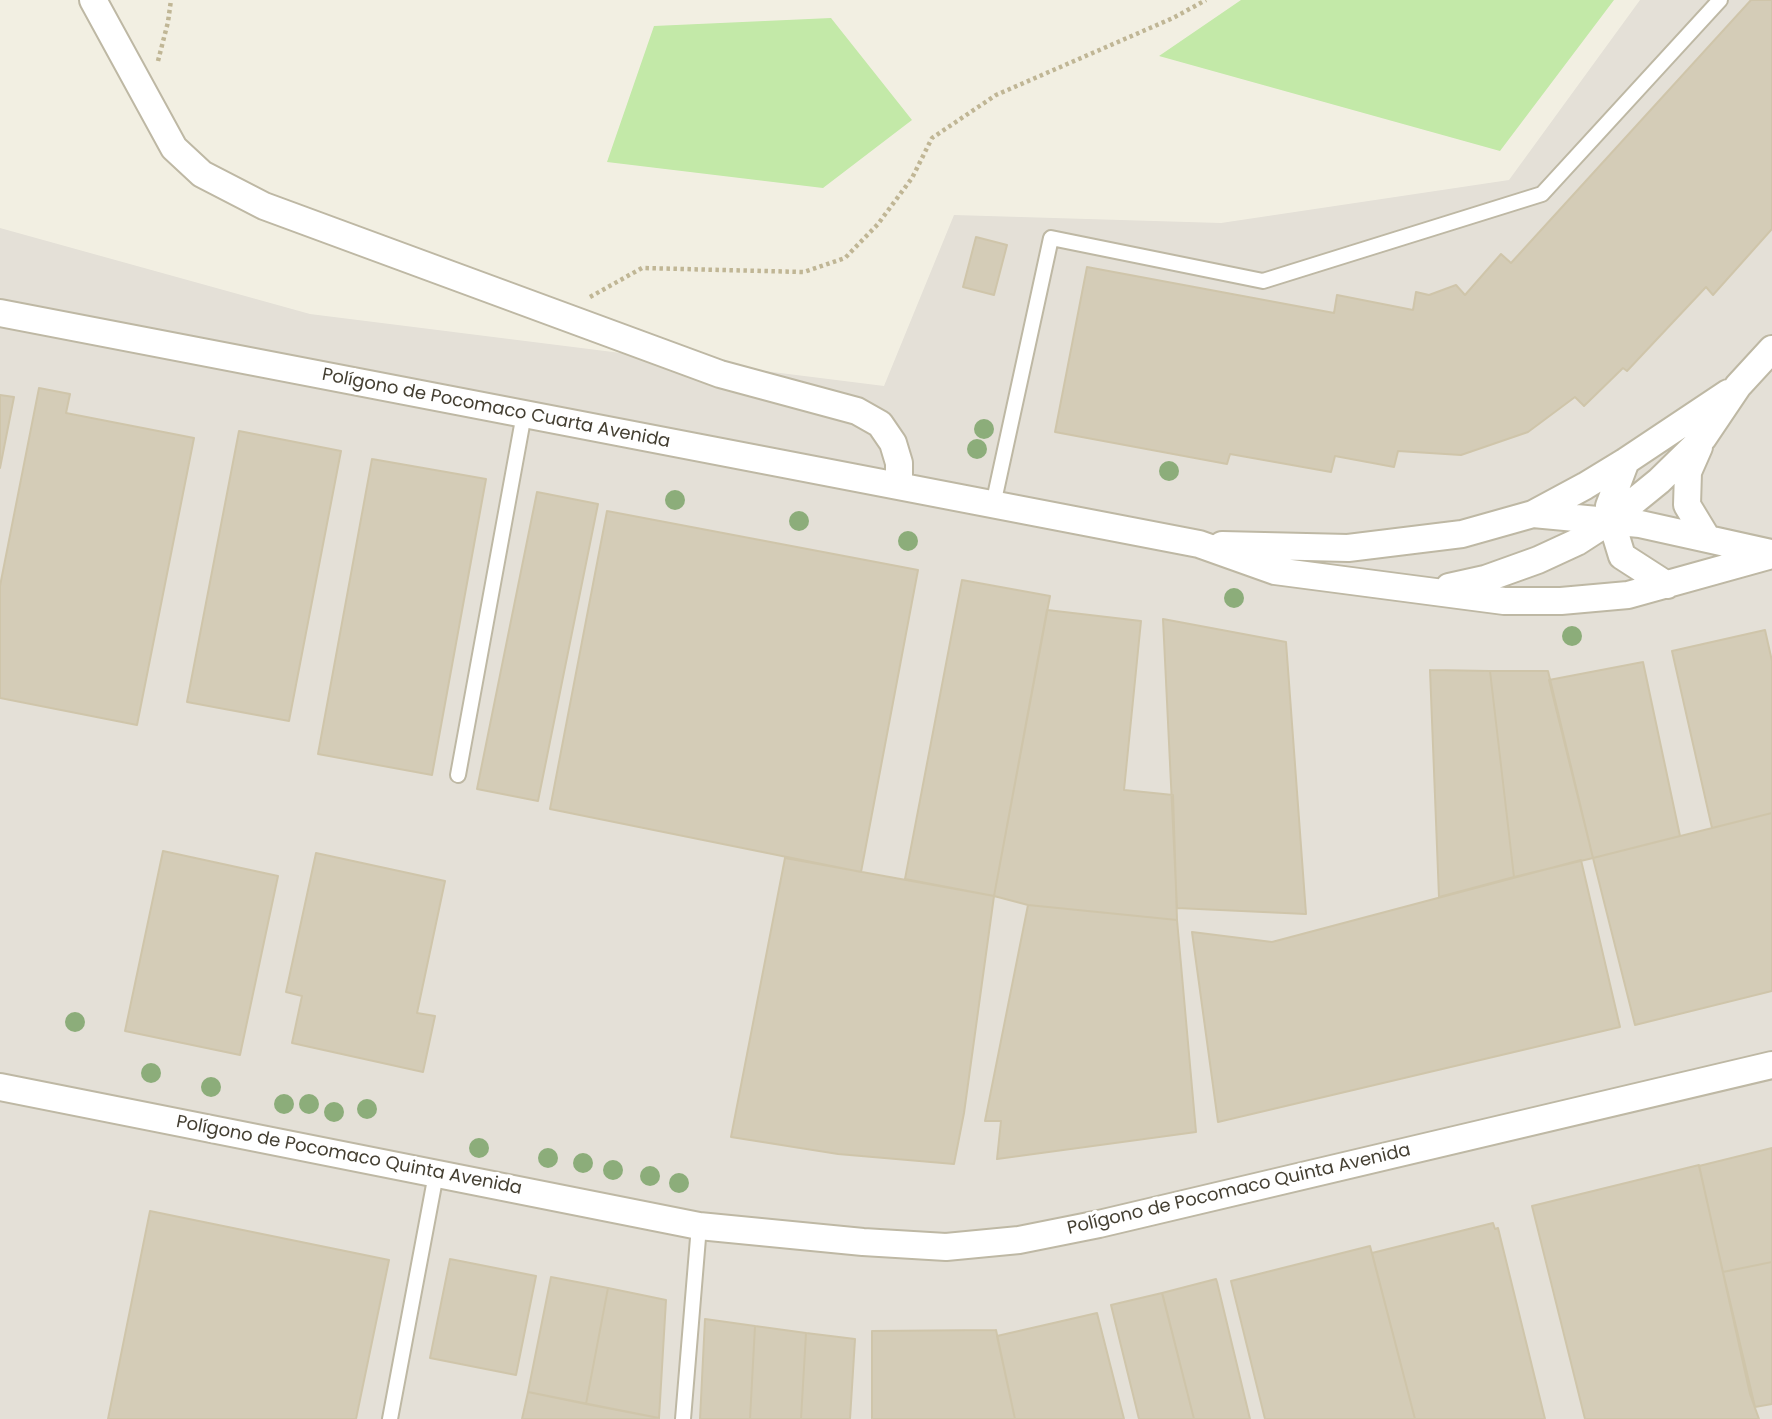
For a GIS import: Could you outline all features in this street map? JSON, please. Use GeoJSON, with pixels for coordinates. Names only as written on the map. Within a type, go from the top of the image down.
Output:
{"type":"FeatureCollection","features":[{"type":"Feature","properties":{"kind":"street"},"geometry":{"type":"LineString","coordinates":[[93,0],[174,148],[202,174],[264,206],[720,374],[857,411],[880,424],[893,443],[899,463],[899,486]]}},
{"type":"Feature","properties":{"kind":"street","name":"Polígono de Pocomaco Cuarta Avenida"},"geometry":{"type":"LineString","coordinates":[[0,313],[1199,544],[1275,571],[1504,601],[1561,601],[1628,595],[1772,554]]}},
{"type":"Feature","properties":{"kind":"street"},"geometry":{"type":"LineString","coordinates":[[1707,538],[1687,505],[1688,472],[1703,438],[1738,386],[1772,349]]}},
{"type":"Feature","properties":{"kind":"street"},"geometry":{"type":"LineString","coordinates":[[1533,514],[1626,461],[1738,386]]}},
{"type":"Feature","properties":{"kind":"street"},"geometry":{"type":"LineString","coordinates":[[1430,592],[1485,579],[1538,560],[1577,542],[1611,520],[1660,481],[1703,438]]}},
{"type":"Feature","properties":{"kind":"street"},"geometry":{"type":"LineString","coordinates":[[1626,461],[1609,506],[1622,556],[1667,585]]}},
{"type":"Feature","properties":{"kind":"street","name":"Polígono de Pocomaco Cuarta Avenida"},"geometry":{"type":"LineString","coordinates":[[1199,544],[1348,548],[1462,534],[1533,514],[1640,524],[1772,554]]}},
{"type":"Feature","properties":{"kind":"street","name":"Polígono de Pocomaco Quinta Avenida"},"geometry":{"type":"LineString","coordinates":[[0,1087],[699,1226],[946,1247],[1019,1240],[1099,1224],[1772,1065]]}},
{"type":"Feature","properties":{"kind":"lane"},"geometry":{"type":"LineString","coordinates":[[993,505],[1051,238],[1264,281],[1542,194],[1720,0]]}},
{"type":"Feature","properties":{"kind":"lane"},"geometry":{"type":"LineString","coordinates":[[458,775],[524,414]]}},
{"type":"Feature","properties":{"kind":"lane"},"geometry":{"type":"LineString","coordinates":[[390,1419],[436,1174]]}},
{"type":"Feature","properties":{"kind":"lane"},"geometry":{"type":"LineString","coordinates":[[683,1419],[699,1226]]}},
{"type":"Feature","properties":{"kind":"path"},"geometry":{"type":"LineString","coordinates":[[148,100],[171,0]]}},
{"type":"Feature","properties":{"kind":"path"},"geometry":{"type":"LineString","coordinates":[[570,318],[586,299],[642,268],[804,272],[845,258],[877,224],[912,178],[932,138],[996,95],[1172,18],[1206,0]]}},
{"type":"Feature","properties":{"kind":"shaded area"},"geometry":{"type":"Polygon","coordinates":[[[1640,0],[1772,0],[1772,1419],[0,1419],[0,228],[310,314],[884,386],[954,215],[1221,223],[1509,180],[1640,0]]]}},
{"type":"Feature","properties":{"kind":"green space"},"geometry":{"type":"Polygon","coordinates":[[[1241,0],[1614,0],[1500,151],[1159,56],[1241,0]]]}},
{"type":"Feature","properties":{"kind":"green space"},"geometry":{"type":"Polygon","coordinates":[[[831,18],[912,120],[823,188],[607,162],[654,26],[831,18]]]}},
{"type":"Feature","properties":{"kind":"building"},"geometry":{"type":"Polygon","coordinates":[[[1751,0],[1772,0],[1772,229],[1713,295],[1706,287],[1627,371],[1623,368],[1584,406],[1575,397],[1528,432],[1461,455],[1398,451],[1394,467],[1335,456],[1331,472],[1230,454],[1227,464],[1055,432],[1087,267],[1334,313],[1337,295],[1413,310],[1416,292],[1429,295],[1456,285],[1465,295],[1501,254],[1511,263],[1751,0]]]}},
{"type":"Feature","properties":{"kind":"building"},"geometry":{"type":"Polygon","coordinates":[[[976,237],[1007,245],[994,295],[963,287],[976,237]]]}},
{"type":"Feature","properties":{"kind":"building"},"geometry":{"type":"Polygon","coordinates":[[[39,388],[70,394],[66,413],[194,438],[137,725],[0,698],[0,586],[39,388]]]}},
{"type":"Feature","properties":{"kind":"building"},"geometry":{"type":"Polygon","coordinates":[[[0,395],[14,397],[0,468],[0,395]]]}},
{"type":"Feature","properties":{"kind":"building"},"geometry":{"type":"Polygon","coordinates":[[[239,431],[341,451],[289,721],[187,702],[239,431]]]}},
{"type":"Feature","properties":{"kind":"building"},"geometry":{"type":"Polygon","coordinates":[[[372,459],[486,479],[432,775],[318,754],[372,459]]]}},
{"type":"Feature","properties":{"kind":"building"},"geometry":{"type":"Polygon","coordinates":[[[537,492],[598,504],[538,801],[477,789],[537,492]]]}},
{"type":"Feature","properties":{"kind":"building"},"geometry":{"type":"Polygon","coordinates":[[[607,511],[918,570],[861,872],[550,809],[607,511]]]}},
{"type":"Feature","properties":{"kind":"building"},"geometry":{"type":"Polygon","coordinates":[[[962,580],[1050,596],[994,896],[905,879],[962,580]]]}},
{"type":"Feature","properties":{"kind":"building"},"geometry":{"type":"Polygon","coordinates":[[[1047,610],[1141,621],[1124,790],[1173,795],[1177,920],[1028,905],[994,896],[1047,610]]]}},
{"type":"Feature","properties":{"kind":"building"},"geometry":{"type":"Polygon","coordinates":[[[1163,619],[1286,642],[1306,914],[1177,908],[1163,619]]]}},
{"type":"Feature","properties":{"kind":"building"},"geometry":{"type":"Polygon","coordinates":[[[1765,630],[1772,661],[1772,813],[1712,828],[1672,651],[1765,630]]]}},
{"type":"Feature","properties":{"kind":"building"},"geometry":{"type":"Polygon","coordinates":[[[1643,662],[1680,836],[1593,858],[1549,680],[1643,662]]]}},
{"type":"Feature","properties":{"kind":"building"},"geometry":{"type":"Polygon","coordinates":[[[1430,670],[1490,671],[1514,877],[1439,897],[1430,670]]]}},
{"type":"Feature","properties":{"kind":"building"},"geometry":{"type":"Polygon","coordinates":[[[1490,671],[1548,671],[1593,858],[1514,877],[1490,671]]]}},
{"type":"Feature","properties":{"kind":"building"},"geometry":{"type":"Polygon","coordinates":[[[1772,813],[1772,991],[1635,1025],[1593,858],[1772,813]]]}},
{"type":"Feature","properties":{"kind":"building"},"geometry":{"type":"Polygon","coordinates":[[[163,851],[278,876],[240,1055],[125,1031],[163,851]]]}},
{"type":"Feature","properties":{"kind":"building"},"geometry":{"type":"Polygon","coordinates":[[[316,853],[445,881],[417,1013],[435,1016],[423,1072],[292,1043],[302,996],[286,992],[316,853]]]}},
{"type":"Feature","properties":{"kind":"building"},"geometry":{"type":"Polygon","coordinates":[[[785,858],[994,896],[964,1113],[954,1164],[838,1154],[731,1137],[785,858]]]}},
{"type":"Feature","properties":{"kind":"building"},"geometry":{"type":"Polygon","coordinates":[[[1581,860],[1620,1027],[1218,1122],[1192,932],[1272,942],[1581,860]]]}},
{"type":"Feature","properties":{"kind":"building"},"geometry":{"type":"Polygon","coordinates":[[[1028,905],[1177,920],[1196,1132],[997,1159],[1001,1121],[985,1121],[1028,905]]]}},
{"type":"Feature","properties":{"kind":"building"},"geometry":{"type":"Polygon","coordinates":[[[1772,1148],[1772,1262],[1723,1272],[1699,1166],[1772,1148]]]}},
{"type":"Feature","properties":{"kind":"building"},"geometry":{"type":"Polygon","coordinates":[[[1699,1165],[1750,1394],[1759,1419],[1585,1419],[1532,1206],[1699,1165]]]}},
{"type":"Feature","properties":{"kind":"building"},"geometry":{"type":"Polygon","coordinates":[[[150,1211],[389,1260],[356,1419],[108,1419],[150,1211]]]}},
{"type":"Feature","properties":{"kind":"building"},"geometry":{"type":"Polygon","coordinates":[[[1493,1223],[1495,1229],[1498,1228],[1545,1419],[1415,1419],[1372,1253],[1493,1223]]]}},
{"type":"Feature","properties":{"kind":"building"},"geometry":{"type":"Polygon","coordinates":[[[1370,1246],[1415,1419],[1265,1419],[1231,1281],[1370,1246]]]}},
{"type":"Feature","properties":{"kind":"building"},"geometry":{"type":"Polygon","coordinates":[[[450,1259],[536,1276],[516,1375],[430,1358],[450,1259]]]}},
{"type":"Feature","properties":{"kind":"building"},"geometry":{"type":"Polygon","coordinates":[[[1772,1262],[1772,1404],[1755,1407],[1723,1272],[1772,1262]]]}},
{"type":"Feature","properties":{"kind":"building"},"geometry":{"type":"Polygon","coordinates":[[[551,1277],[608,1288],[586,1404],[528,1392],[551,1277]]]}},
{"type":"Feature","properties":{"kind":"building"},"geometry":{"type":"Polygon","coordinates":[[[1216,1279],[1250,1419],[1194,1419],[1162,1293],[1216,1279]]]}},
{"type":"Feature","properties":{"kind":"building"},"geometry":{"type":"Polygon","coordinates":[[[608,1288],[666,1300],[659,1418],[586,1404],[608,1288]]]}},
{"type":"Feature","properties":{"kind":"building"},"geometry":{"type":"Polygon","coordinates":[[[1162,1293],[1194,1419],[1139,1419],[1111,1305],[1162,1293]]]}},
{"type":"Feature","properties":{"kind":"building"},"geometry":{"type":"Polygon","coordinates":[[[1097,1313],[1124,1419],[1015,1419],[997,1336],[1097,1313]]]}},
{"type":"Feature","properties":{"kind":"building"},"geometry":{"type":"Polygon","coordinates":[[[705,1319],[755,1326],[750,1419],[700,1419],[705,1319]]]}},
{"type":"Feature","properties":{"kind":"building"},"geometry":{"type":"Polygon","coordinates":[[[755,1326],[806,1333],[801,1419],[750,1419],[755,1326]]]}},
{"type":"Feature","properties":{"kind":"building"},"geometry":{"type":"Polygon","coordinates":[[[996,1330],[1015,1419],[872,1419],[872,1331],[996,1330]]]}},
{"type":"Feature","properties":{"kind":"building"},"geometry":{"type":"Polygon","coordinates":[[[806,1333],[855,1339],[850,1419],[801,1419],[806,1333]]]}},
{"type":"Feature","properties":{"kind":"building"},"geometry":{"type":"Polygon","coordinates":[[[528,1392],[659,1418],[659,1419],[522,1419],[528,1392]]]}}]}
